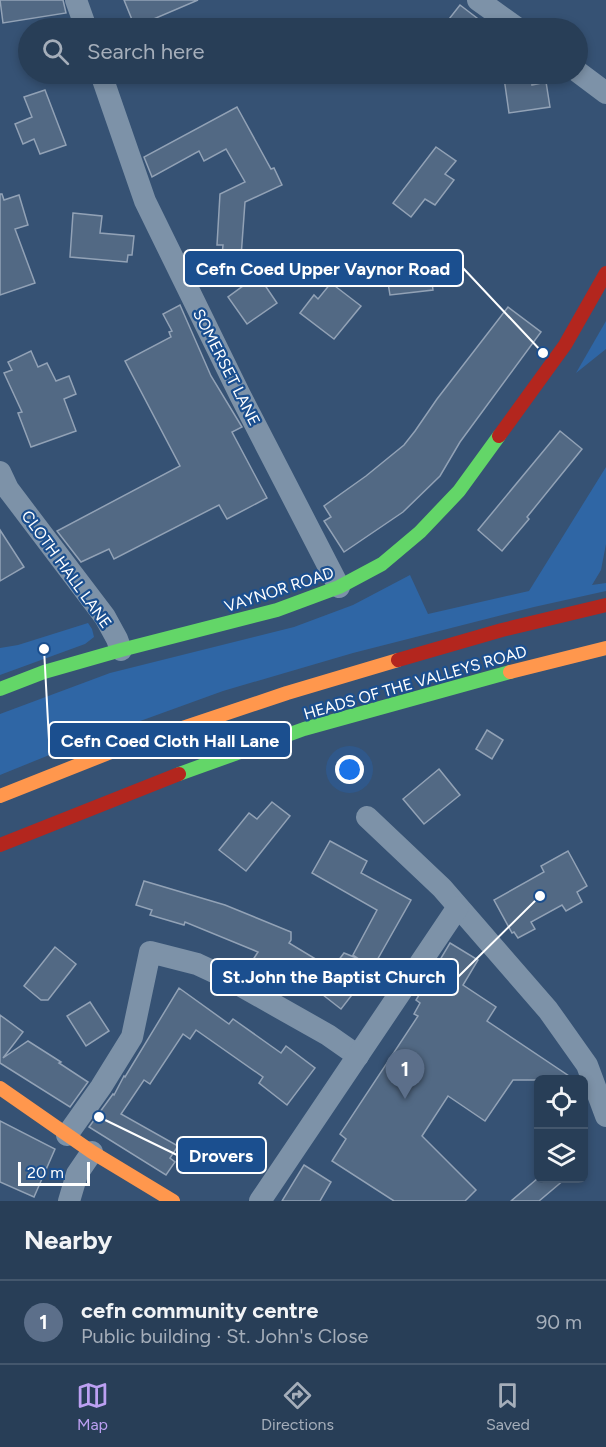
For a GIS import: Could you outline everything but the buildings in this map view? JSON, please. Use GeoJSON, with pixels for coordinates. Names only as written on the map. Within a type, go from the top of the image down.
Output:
{"type":"FeatureCollection","features":[{"type":"Feature","properties":{"kind":"main road","name":"VAYNOR ROAD"},"geometry":{"type":"LineString","coordinates":[[0,689],[44,672],[121,650],[278,610],[339,587],[382,564],[420,532],[459,491],[565,345],[606,273]]}},
{"type":"Feature","properties":{"kind":"main road","name":"HEADS OF THE VALLEYS ROAD"},"geometry":{"type":"LineString","coordinates":[[0,796],[111,752],[287,693],[502,630],[606,605]]}},
{"type":"Feature","properties":{"kind":"main road","name":"HEADS OF THE VALLEYS ROAD"},"geometry":{"type":"LineString","coordinates":[[0,845],[176,775],[304,729],[488,676],[606,648]]}},
{"type":"Feature","properties":{"kind":"main road"},"geometry":{"type":"LineString","coordinates":[[0,1088],[92,1152],[173,1201]]}},
{"type":"Feature","properties":{"kind":"street"},"geometry":{"type":"LineString","coordinates":[[76,0],[82,18]]}},
{"type":"Feature","properties":{"kind":"street"},"geometry":{"type":"LineString","coordinates":[[478,0],[504,18]]}},
{"type":"Feature","properties":{"kind":"street"},"geometry":{"type":"LineString","coordinates":[[588,80],[606,93]]}},
{"type":"Feature","properties":{"kind":"street","name":"SOMERSET LANE"},"geometry":{"type":"LineString","coordinates":[[104,84],[145,201],[240,395],[339,587]]}},
{"type":"Feature","properties":{"kind":"street","name":"CLOTH HALL LANE"},"geometry":{"type":"LineString","coordinates":[[3,485],[105,617],[121,650]]}},
{"type":"Feature","properties":{"kind":"street"},"geometry":{"type":"LineString","coordinates":[[367,817],[442,888],[548,1010],[587,1065],[606,1116]]}},
{"type":"Feature","properties":{"kind":"street"},"geometry":{"type":"LineString","coordinates":[[260,1201],[458,907]]}},
{"type":"Feature","properties":{"kind":"street"},"geometry":{"type":"LineString","coordinates":[[67,1135],[132,1037],[150,952],[197,964],[227,978],[328,1035],[358,1056]]}},
{"type":"Feature","properties":{"kind":"street"},"geometry":{"type":"LineString","coordinates":[[69,1201],[77,1174],[92,1152]]}},
{"type":"Feature","properties":{"kind":"shaded area"},"geometry":{"type":"Polygon","coordinates":[[[606,321],[606,349],[576,373],[606,321]]]}},
{"type":"Feature","properties":{"kind":"shaded area"},"geometry":{"type":"Polygon","coordinates":[[[606,467],[606,544],[601,570],[592,585],[606,583],[606,591],[353,653],[223,691],[74,745],[0,775],[0,714],[110,673],[294,627],[353,605],[410,575],[428,614],[529,591],[606,467]]]}},
{"type":"Feature","properties":{"kind":"shaded area"},"geometry":{"type":"Polygon","coordinates":[[[88,623],[94,637],[85,644],[0,675],[0,648],[18,645],[88,623]]]}},
{"type":"Feature","properties":{"kind":"traffic: fast"},"geometry":{"type":"LineString","coordinates":[[0,689],[44,672],[121,650],[277,610],[339,587],[382,564],[420,532],[459,491],[499,436]]}},
{"type":"Feature","properties":{"kind":"traffic: fast"},"geometry":{"type":"LineString","coordinates":[[179,774],[304,729],[510,672]]}},
{"type":"Feature","properties":{"kind":"traffic: slow"},"geometry":{"type":"LineString","coordinates":[[510,672],[606,648]]}},
{"type":"Feature","properties":{"kind":"traffic: slow"},"geometry":{"type":"LineString","coordinates":[[0,796],[111,752],[287,693],[398,660]]}},
{"type":"Feature","properties":{"kind":"traffic: slow"},"geometry":{"type":"LineString","coordinates":[[0,1088],[92,1152],[173,1201]]}},
{"type":"Feature","properties":{"kind":"traffic: jam"},"geometry":{"type":"LineString","coordinates":[[499,436],[565,345],[606,273]]}},
{"type":"Feature","properties":{"kind":"traffic: jam"},"geometry":{"type":"LineString","coordinates":[[398,660],[502,630],[606,605]]}},
{"type":"Feature","properties":{"kind":"traffic: jam"},"geometry":{"type":"LineString","coordinates":[[0,845],[179,774]]}},
{"type":"Feature","properties":{"kind":"place","name":"Cefn Coed Upper Vaynor Road"},"geometry":{"type":"Point","coordinates":[543,353]}},
{"type":"Feature","properties":{"kind":"place","name":"Cefn Coed Cloth Hall Lane"},"geometry":{"type":"Point","coordinates":[44,649]}},
{"type":"Feature","properties":{"kind":"place","name":"St.John the Baptist Church"},"geometry":{"type":"Point","coordinates":[540,896]}},
{"type":"Feature","properties":{"kind":"place","name":"cefn community centre"},"geometry":{"type":"Point","coordinates":[405,1099]}},
{"type":"Feature","properties":{"kind":"place","name":"Drovers"},"geometry":{"type":"Point","coordinates":[99,1117]}}]}
